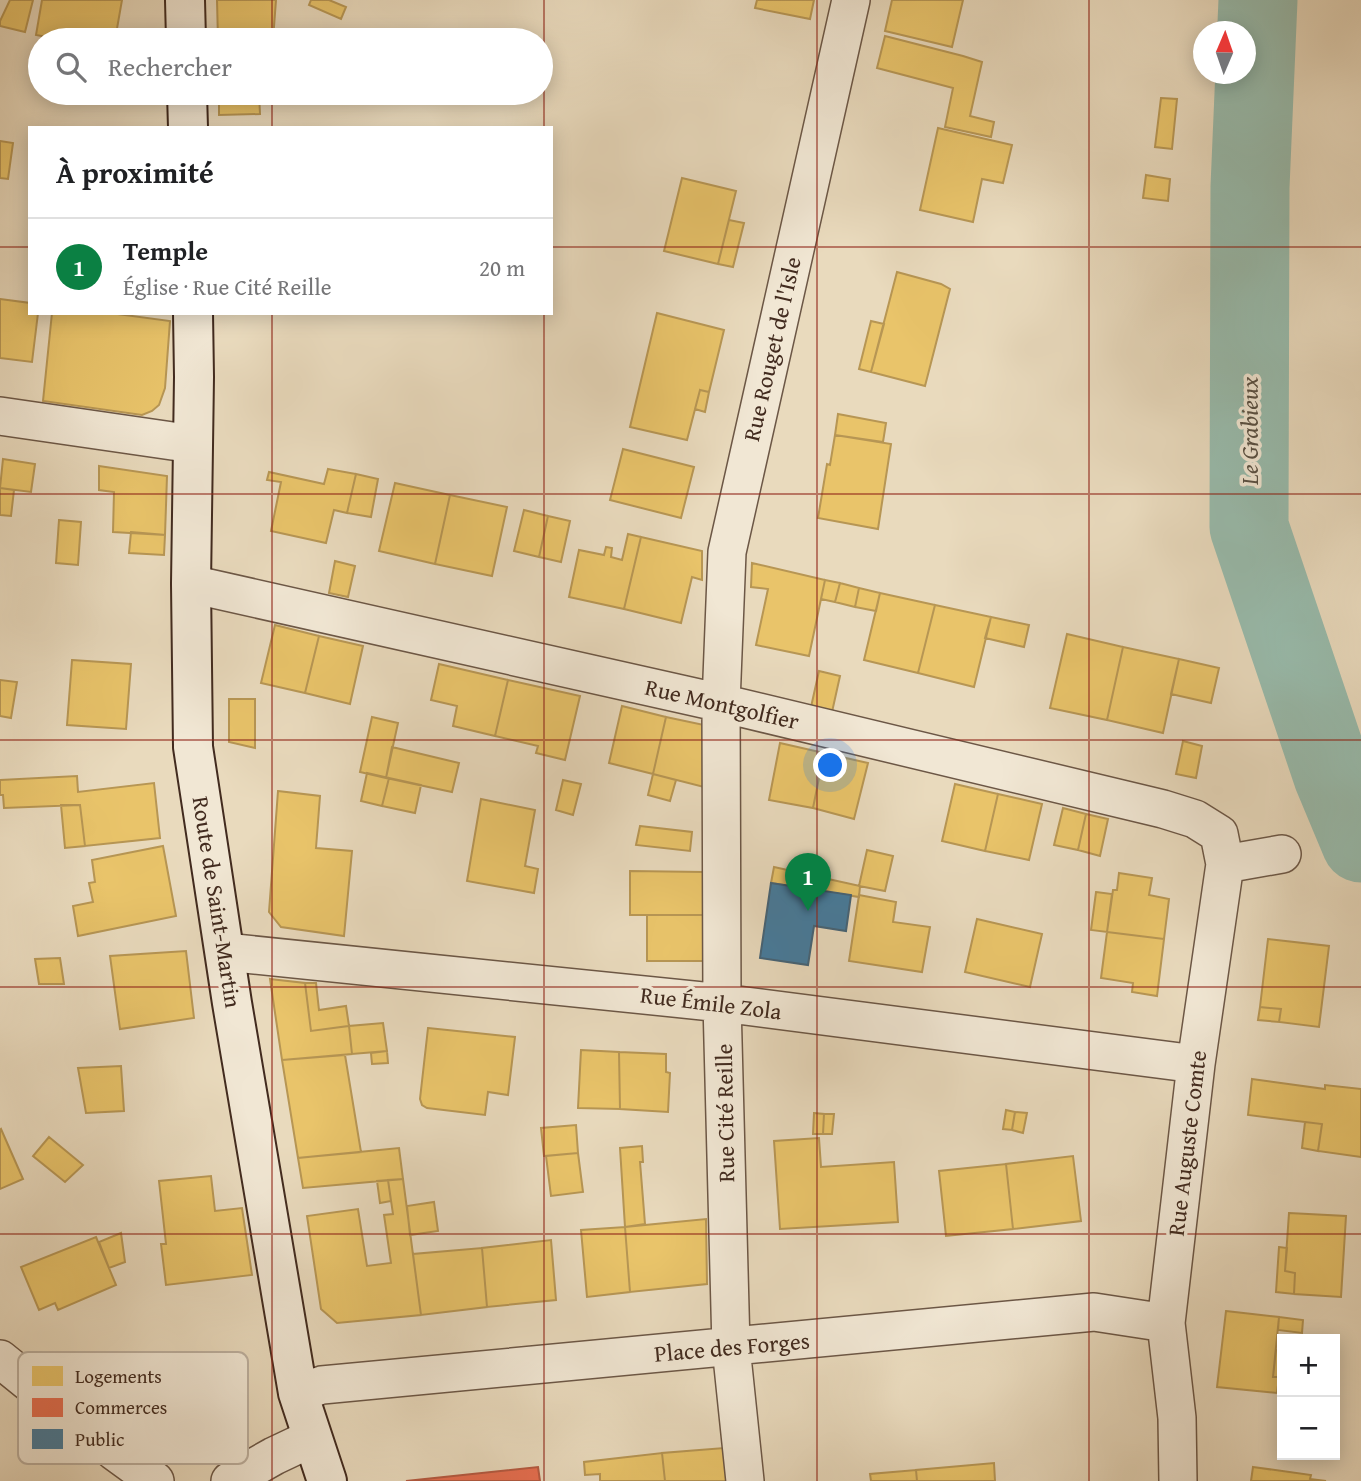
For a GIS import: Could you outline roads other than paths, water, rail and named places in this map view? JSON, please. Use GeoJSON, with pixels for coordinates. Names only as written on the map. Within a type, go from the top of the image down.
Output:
{"type":"FeatureCollection","features":[{"type":"Feature","properties":{"kind":"main road"},"geometry":{"type":"LineString","coordinates":[[185,0],[186,28]]}},
{"type":"Feature","properties":{"kind":"main road"},"geometry":{"type":"LineString","coordinates":[[187,105],[188,126]]}},
{"type":"Feature","properties":{"kind":"main road","name":"Route de Saint-Martin"},"geometry":{"type":"LineString","coordinates":[[193,315],[193,747],[232,1003],[298,1393],[327,1481]]}},
{"type":"Feature","properties":{"kind":"street","name":"Rue Rouget de l'Isle"},"geometry":{"type":"LineString","coordinates":[[721,703],[727,552],[852,0]]}},
{"type":"Feature","properties":{"kind":"street"},"geometry":{"type":"LineString","coordinates":[[0,416],[193,444]]}},
{"type":"Feature","properties":{"kind":"street","name":"Rue Montgolfier"},"geometry":{"type":"LineString","coordinates":[[191,584],[721,703],[1163,809],[1195,819],[1219,834],[1224,864]]}},
{"type":"Feature","properties":{"kind":"street","name":"Rue Cité Reille"},"geometry":{"type":"LineString","coordinates":[[721,703],[722,1003],[731,1347],[746,1481]]}},
{"type":"Feature","properties":{"kind":"street"},"geometry":{"type":"LineString","coordinates":[[1224,864],[1282,854]]}},
{"type":"Feature","properties":{"kind":"street","name":"Rue Auguste Comte"},"geometry":{"type":"LineString","coordinates":[[1178,1481],[1177,1418],[1166,1323],[1196,1064],[1224,864]]}},
{"type":"Feature","properties":{"kind":"street","name":"Rue Émile Zola"},"geometry":{"type":"LineString","coordinates":[[225,951],[722,1003],[1196,1064]]}},
{"type":"Feature","properties":{"kind":"street","name":"Place des Forges"},"geometry":{"type":"LineString","coordinates":[[298,1393],[322,1385],[1094,1312],[1166,1323]]}},
{"type":"Feature","properties":{"kind":"street"},"geometry":{"type":"LineString","coordinates":[[0,1359],[18,1374]]}},
{"type":"Feature","properties":{"kind":"street"},"geometry":{"type":"LineString","coordinates":[[230,1481],[312,1437]]}},
{"type":"Feature","properties":{"kind":"street"},"geometry":{"type":"LineString","coordinates":[[132,1464],[155,1481]]}},
{"type":"Feature","properties":{"kind":"waterway","name":"Le Grabieux"},"geometry":{"type":"LineString","coordinates":[[1258,0],[1250,187],[1249,527],[1333,776],[1361,843]]}},
{"type":"Feature","properties":{"kind":"place","name":"Temple"},"geometry":{"type":"Point","coordinates":[808,911]}}]}
